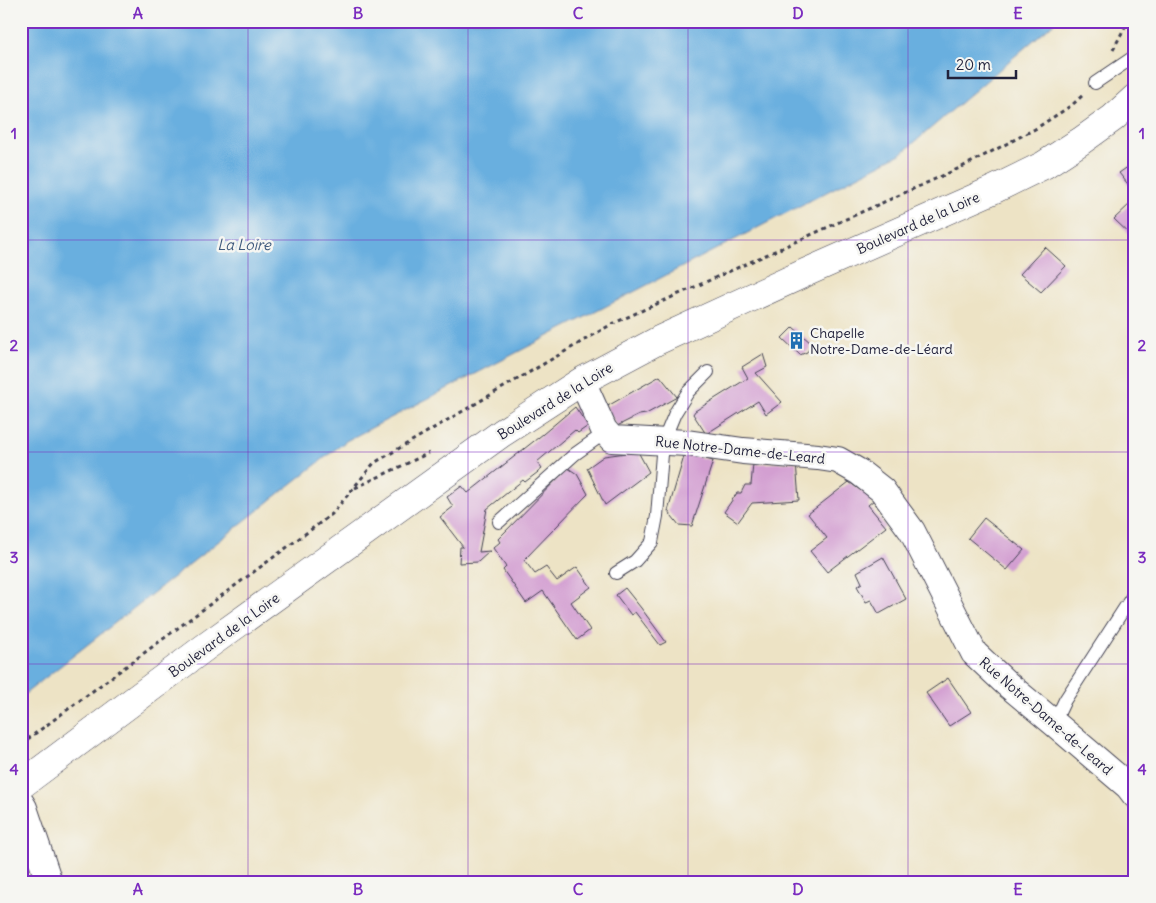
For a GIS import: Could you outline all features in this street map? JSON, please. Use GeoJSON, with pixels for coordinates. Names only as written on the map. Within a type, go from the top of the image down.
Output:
{"type":"FeatureCollection","features":[{"type":"Feature","properties":{"kind":"main road","name":"Boulevard de la Loire"},"geometry":{"type":"LineString","coordinates":[[21,785],[212,642],[494,439],[582,381],[659,340],[956,214],[995,189],[1044,165],[1081,141],[1135,98]]}},
{"type":"Feature","properties":{"kind":"street"},"geometry":{"type":"LineString","coordinates":[[582,381],[606,432]]}},
{"type":"Feature","properties":{"kind":"street","name":"Rue Notre-Dame-de-Leard"},"geometry":{"type":"LineString","coordinates":[[606,432],[612,439],[687,443],[743,451],[832,459],[838,460],[859,472],[882,490],[912,531],[974,654],[1006,684],[1128,786],[1135,795]]}},
{"type":"Feature","properties":{"kind":"street"},"geometry":{"type":"LineString","coordinates":[[21,803],[49,882]]}},
{"type":"Feature","properties":{"kind":"lane"},"geometry":{"type":"LineString","coordinates":[[1095,83],[1135,56]]}},
{"type":"Feature","properties":{"kind":"lane"},"geometry":{"type":"LineString","coordinates":[[616,573],[635,561],[652,542],[657,516],[663,442],[675,412],[688,392],[708,372]]}},
{"type":"Feature","properties":{"kind":"lane"},"geometry":{"type":"LineString","coordinates":[[499,522],[575,454],[606,432]]}},
{"type":"Feature","properties":{"kind":"lane"},"geometry":{"type":"LineString","coordinates":[[1054,723],[1065,700],[1135,592]]}},
{"type":"Feature","properties":{"kind":"water","name":"La Loire"},"geometry":{"type":"Polygon","coordinates":[[[21,21],[1056,21],[902,153],[346,441],[21,697],[21,21]]]}},
{"type":"Feature","properties":{"kind":"building"},"geometry":{"type":"Polygon","coordinates":[[[1132,164],[1135,168],[1135,193],[1119,173],[1132,164]]]}},
{"type":"Feature","properties":{"kind":"building"},"geometry":{"type":"Polygon","coordinates":[[[1131,203],[1135,207],[1135,239],[1114,219],[1131,203]]]}},
{"type":"Feature","properties":{"kind":"building"},"geometry":{"type":"Polygon","coordinates":[[[1045,247],[1066,266],[1041,292],[1020,274],[1045,247]]]}},
{"type":"Feature","properties":{"kind":"building","name":"Chapelle Notre-Dame-de-Léard"},"geometry":{"type":"Polygon","coordinates":[[[793,327],[811,343],[807,352],[800,355],[782,338],[793,327]]]}},
{"type":"Feature","properties":{"kind":"building"},"geometry":{"type":"Polygon","coordinates":[[[763,354],[767,367],[756,373],[782,402],[766,414],[758,401],[706,434],[693,414],[695,411],[748,378],[742,367],[763,354]]]}},
{"type":"Feature","properties":{"kind":"building"},"geometry":{"type":"Polygon","coordinates":[[[660,376],[677,397],[646,414],[639,415],[617,426],[606,407],[660,376]]]}},
{"type":"Feature","properties":{"kind":"building"},"geometry":{"type":"Polygon","coordinates":[[[575,407],[588,426],[578,433],[575,430],[537,462],[542,469],[525,482],[523,480],[487,509],[479,552],[490,551],[478,562],[459,563],[460,547],[463,547],[440,517],[453,507],[447,497],[462,486],[468,493],[575,407]]]}},
{"type":"Feature","properties":{"kind":"building"},"geometry":{"type":"Polygon","coordinates":[[[636,448],[649,472],[605,505],[587,468],[604,456],[626,453],[636,448]]]}},
{"type":"Feature","properties":{"kind":"building"},"geometry":{"type":"Polygon","coordinates":[[[685,453],[713,461],[692,526],[679,525],[668,511],[685,453]]]}},
{"type":"Feature","properties":{"kind":"building"},"geometry":{"type":"Polygon","coordinates":[[[796,462],[799,500],[752,503],[738,522],[724,512],[737,493],[741,493],[745,485],[751,485],[753,464],[796,462]]]}},
{"type":"Feature","properties":{"kind":"building"},"geometry":{"type":"Polygon","coordinates":[[[568,468],[577,474],[588,494],[524,560],[535,574],[546,567],[557,581],[577,567],[591,587],[571,602],[590,630],[577,640],[543,591],[526,603],[503,570],[506,567],[493,548],[500,542],[498,539],[568,468]]]}},
{"type":"Feature","properties":{"kind":"building"},"geometry":{"type":"Polygon","coordinates":[[[849,482],[874,500],[868,505],[886,527],[827,572],[810,551],[827,538],[808,514],[849,482]]]}},
{"type":"Feature","properties":{"kind":"building"},"geometry":{"type":"Polygon","coordinates":[[[984,518],[1024,550],[1007,570],[968,538],[984,518]]]}},
{"type":"Feature","properties":{"kind":"building"},"geometry":{"type":"Polygon","coordinates":[[[883,557],[906,599],[879,614],[871,600],[866,602],[857,586],[862,583],[857,572],[883,557]]]}},
{"type":"Feature","properties":{"kind":"building"},"geometry":{"type":"Polygon","coordinates":[[[625,588],[666,642],[660,645],[635,612],[631,615],[616,595],[625,588]]]}},
{"type":"Feature","properties":{"kind":"building"},"geometry":{"type":"Polygon","coordinates":[[[948,678],[971,712],[949,726],[926,693],[948,678]]]}},
{"type":"Feature","properties":{"kind":"place","name":"Chapelle Notre-Dame-de-Léard"},"geometry":{"type":"Point","coordinates":[796,341]}}]}
